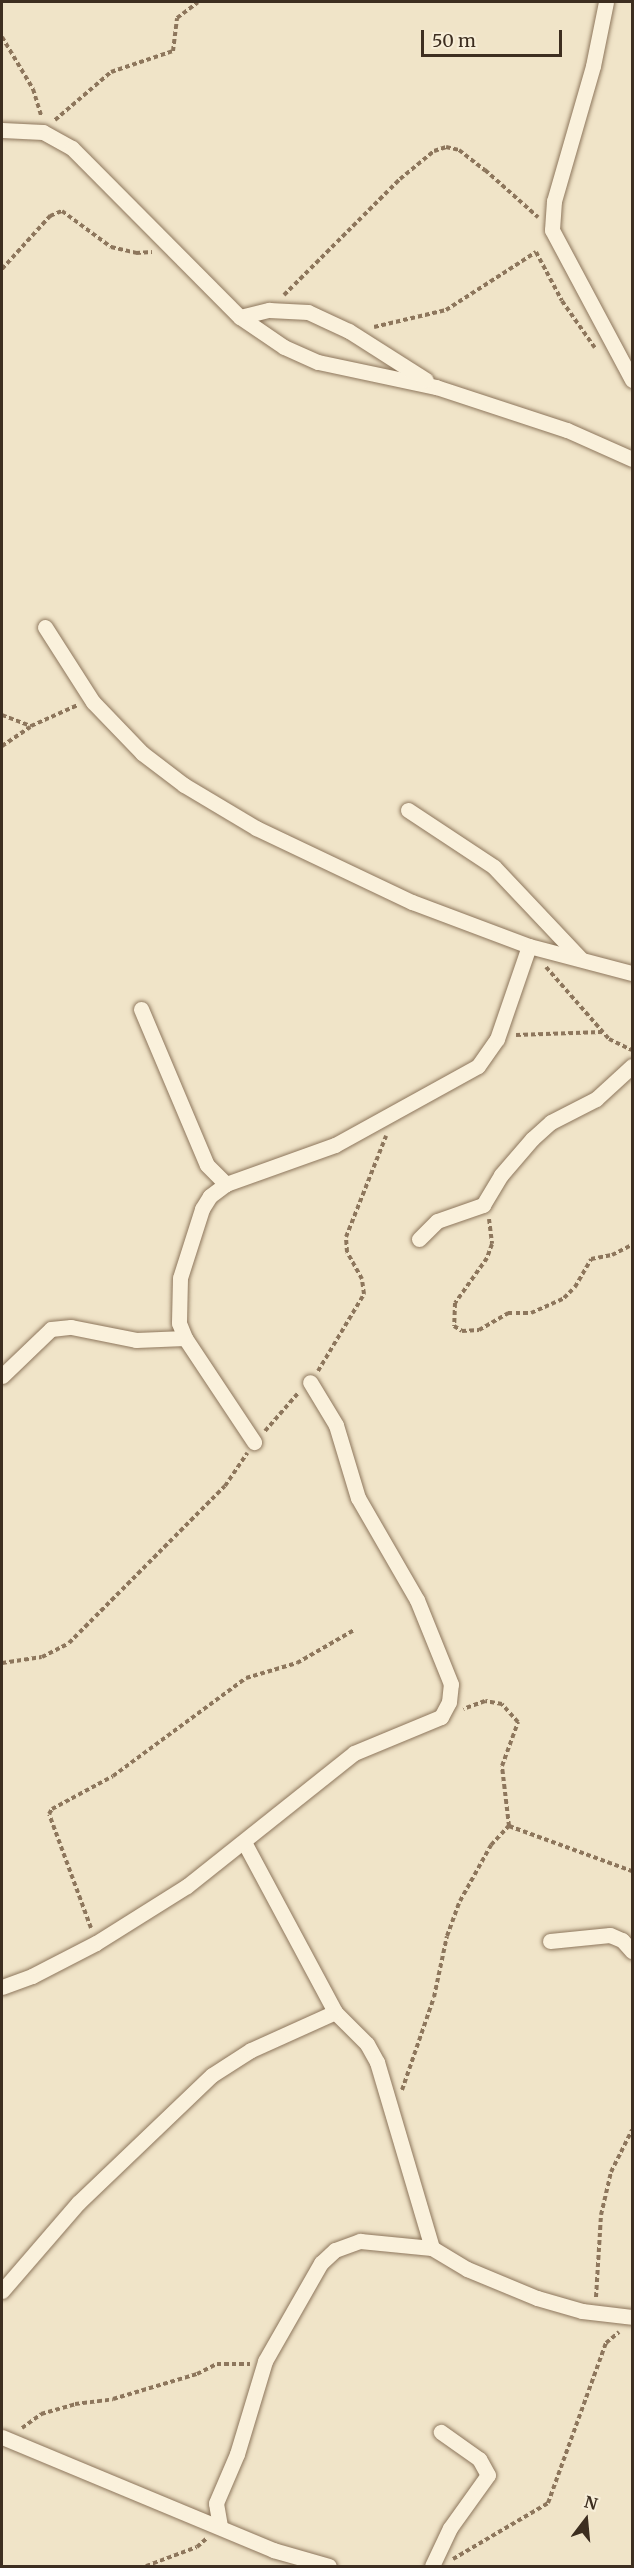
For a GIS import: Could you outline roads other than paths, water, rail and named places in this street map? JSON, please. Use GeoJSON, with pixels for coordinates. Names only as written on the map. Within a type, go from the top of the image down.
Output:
{"type":"FeatureCollection","features":[{"type":"Feature","properties":{"kind":"street"},"geometry":{"type":"LineString","coordinates":[[606,2],[593,66],[554,201],[552,230],[633,380]]}},
{"type":"Feature","properties":{"kind":"street"},"geometry":{"type":"LineString","coordinates":[[2,130],[43,132],[72,148],[170,250],[240,318],[284,347],[318,362],[436,387],[567,430],[633,459]]}},
{"type":"Feature","properties":{"kind":"street"},"geometry":{"type":"LineString","coordinates":[[240,318],[269,310],[308,312],[349,331],[436,387]]}},
{"type":"Feature","properties":{"kind":"street"},"geometry":{"type":"LineString","coordinates":[[45,627],[93,702],[142,753],[184,785],[256,828],[367,883],[529,946],[633,974]]}},
{"type":"Feature","properties":{"kind":"street"},"geometry":{"type":"LineString","coordinates":[[408,810],[502,875],[582,960]]}},
{"type":"Feature","properties":{"kind":"street"},"geometry":{"type":"LineString","coordinates":[[254,1442],[185,1338],[179,1323],[180,1278],[202,1209],[210,1196],[226,1184],[335,1145],[427,1097],[478,1066],[497,1040],[529,946]]}},
{"type":"Feature","properties":{"kind":"street"},"geometry":{"type":"LineString","coordinates":[[141,1009],[207,1165],[226,1184]]}},
{"type":"Feature","properties":{"kind":"street"},"geometry":{"type":"LineString","coordinates":[[418,1239],[437,1221],[483,1205],[501,1175],[532,1138],[551,1122],[596,1100],[633,1066]]}},
{"type":"Feature","properties":{"kind":"street"},"geometry":{"type":"LineString","coordinates":[[2,1376],[51,1329],[71,1327],[136,1340],[185,1338]]}},
{"type":"Feature","properties":{"kind":"street"},"geometry":{"type":"LineString","coordinates":[[2,1987],[32,1976],[96,1943],[187,1886],[354,1753],[441,1717],[449,1702],[451,1684],[417,1600],[358,1498],[336,1425],[310,1382]]}},
{"type":"Feature","properties":{"kind":"street"},"geometry":{"type":"LineString","coordinates":[[244,1842],[335,2012],[367,2044],[394,2110],[432,2248]]}},
{"type":"Feature","properties":{"kind":"street"},"geometry":{"type":"LineString","coordinates":[[550,1941],[610,1935],[622,1940],[633,1951]]}},
{"type":"Feature","properties":{"kind":"street"},"geometry":{"type":"LineString","coordinates":[[2,2290],[78,2203],[212,2075],[251,2050],[335,2012]]}},
{"type":"Feature","properties":{"kind":"street"},"geometry":{"type":"LineString","coordinates":[[220,2526],[216,2504],[237,2454],[265,2361],[308,2282],[335,2250],[360,2241],[432,2248],[467,2269],[522,2293],[630,2322]]}},
{"type":"Feature","properties":{"kind":"street"},"geometry":{"type":"LineString","coordinates":[[439,2565],[450,2528],[488,2475],[479,2459],[441,2432]]}},
{"type":"Feature","properties":{"kind":"street"},"geometry":{"type":"LineString","coordinates":[[5,2438],[273,2550],[329,2566]]}},
{"type":"Feature","properties":{"kind":"street"},"geometry":{"type":"LineString","coordinates":[[273,2550],[290,2566]]}}]}
